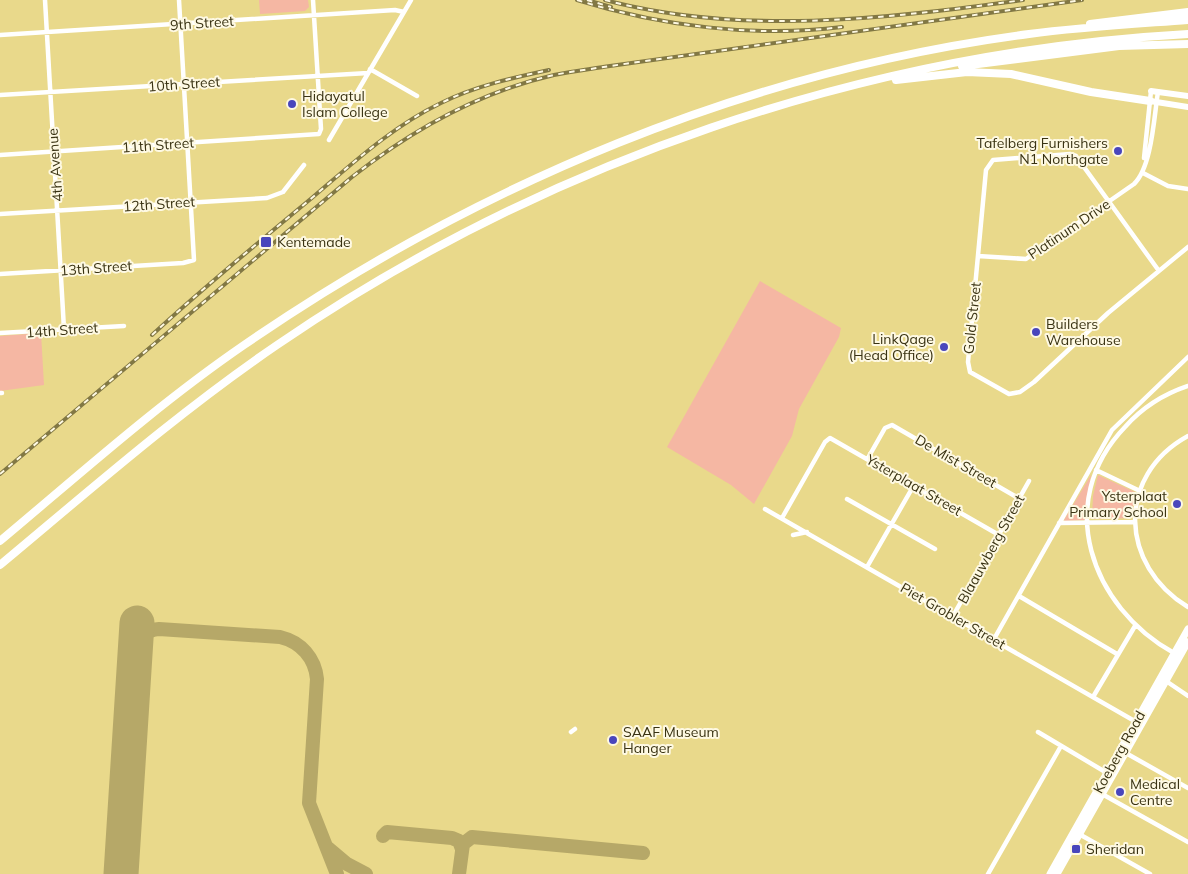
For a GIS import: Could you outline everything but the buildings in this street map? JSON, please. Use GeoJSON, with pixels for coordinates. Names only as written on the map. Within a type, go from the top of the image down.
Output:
{"type":"FeatureCollection","features":[{"type":"Feature","properties":{"kind":"highway"},"geometry":{"type":"LineString","coordinates":[[1071,29],[1101,21],[1188,12]]}},
{"type":"Feature","properties":{"kind":"highway"},"geometry":{"type":"LineString","coordinates":[[0,541],[139,425],[240,347],[352,274],[434,228],[519,185],[607,147],[696,114],[828,74],[962,44],[1071,29],[1188,20]]}},
{"type":"Feature","properties":{"kind":"highway"},"geometry":{"type":"LineString","coordinates":[[0,565],[208,394],[277,345],[352,296],[450,240],[560,187],[696,133],[782,106],[932,67],[1087,42],[1188,34]]}},
{"type":"Feature","properties":{"kind":"highway"},"geometry":{"type":"LineString","coordinates":[[932,67],[971,66],[1119,46],[1188,44]]}},
{"type":"Feature","properties":{"kind":"highway"},"geometry":{"type":"LineString","coordinates":[[864,84],[967,72],[1011,74],[1091,92],[1153,102]]}},
{"type":"Feature","properties":{"kind":"highway"},"geometry":{"type":"LineString","coordinates":[[0,570],[42,530]]}},
{"type":"Feature","properties":{"kind":"main road","name":"Koeberg Road"},"geometry":{"type":"LineString","coordinates":[[1052,874],[1102,794],[1188,629]]}},
{"type":"Feature","properties":{"kind":"main road","name":"Koeberg Road"},"geometry":{"type":"LineString","coordinates":[[1138,723],[1187,645]]}},
{"type":"Feature","properties":{"kind":"main road","name":"Koeberg Road"},"geometry":{"type":"LineString","coordinates":[[1077,832],[1107,773],[1123,751]]}},
{"type":"Feature","properties":{"kind":"street","name":"4th Avenue"},"geometry":{"type":"LineString","coordinates":[[44,0],[64,329]]}},
{"type":"Feature","properties":{"kind":"street"},"geometry":{"type":"LineString","coordinates":[[179,0],[191,202]]}},
{"type":"Feature","properties":{"kind":"street"},"geometry":{"type":"LineString","coordinates":[[313,0],[318,75]]}},
{"type":"Feature","properties":{"kind":"street"},"geometry":{"type":"LineString","coordinates":[[329,140],[411,0]]}},
{"type":"Feature","properties":{"kind":"street","name":"9th Street"},"geometry":{"type":"LineString","coordinates":[[0,35],[395,10],[404,12]]}},
{"type":"Feature","properties":{"kind":"street"},"geometry":{"type":"LineString","coordinates":[[369,71],[417,96]]}},
{"type":"Feature","properties":{"kind":"street","name":"10th Street"},"geometry":{"type":"LineString","coordinates":[[0,95],[369,71]]}},
{"type":"Feature","properties":{"kind":"street","name":"11th Street"},"geometry":{"type":"LineString","coordinates":[[0,155],[317,135],[321,130],[318,75]]}},
{"type":"Feature","properties":{"kind":"street"},"geometry":{"type":"LineString","coordinates":[[1188,96],[1154,91],[1143,173],[1168,186],[1188,189]]}},
{"type":"Feature","properties":{"kind":"street"},"geometry":{"type":"LineString","coordinates":[[1153,102],[1188,107]]}},
{"type":"Feature","properties":{"kind":"street","name":"Gold Street"},"geometry":{"type":"LineString","coordinates":[[1110,202],[1076,156],[1070,154],[993,160],[986,170],[968,367],[974,375],[1009,394],[1020,392],[1034,382],[1108,312],[1188,247]]}},
{"type":"Feature","properties":{"kind":"street","name":"12th Street"},"geometry":{"type":"LineString","coordinates":[[0,214],[276,196],[283,192],[304,166]]}},
{"type":"Feature","properties":{"kind":"street","name":"Platinum Drive"},"geometry":{"type":"LineString","coordinates":[[978,256],[1026,259],[1110,202],[1134,184],[1143,173]]}},
{"type":"Feature","properties":{"kind":"street","name":"13th Street"},"geometry":{"type":"LineString","coordinates":[[0,274],[193,262],[191,202]]}},
{"type":"Feature","properties":{"kind":"street"},"geometry":{"type":"LineString","coordinates":[[1110,202],[1159,271]]}},
{"type":"Feature","properties":{"kind":"street","name":"14th Street"},"geometry":{"type":"LineString","coordinates":[[0,334],[124,326]]}},
{"type":"Feature","properties":{"kind":"street"},"geometry":{"type":"LineString","coordinates":[[994,639],[1112,430],[1141,400],[1188,357]]}},
{"type":"Feature","properties":{"kind":"street"},"geometry":{"type":"LineString","coordinates":[[1174,653],[1134,626],[1117,605],[1101,579],[1091,547],[1088,523],[1089,496],[1096,471],[1119,433],[1148,407],[1167,394],[1188,386]]}},
{"type":"Feature","properties":{"kind":"street"},"geometry":{"type":"LineString","coordinates":[[1141,400],[1148,407]]}},
{"type":"Feature","properties":{"kind":"street","name":"De Mist Street"},"geometry":{"type":"LineString","coordinates":[[868,458],[885,428],[892,425],[1020,498]]}},
{"type":"Feature","properties":{"kind":"street"},"geometry":{"type":"LineString","coordinates":[[1188,436],[1161,456],[1148,472],[1140,491],[1135,522],[1139,546],[1153,575],[1163,588],[1188,607]]}},
{"type":"Feature","properties":{"kind":"street","name":"Ysterplaat Street"},"geometry":{"type":"LineString","coordinates":[[782,518],[827,439],[834,439],[999,535]]}},
{"type":"Feature","properties":{"kind":"street"},"geometry":{"type":"LineString","coordinates":[[1091,467],[1140,491]]}},
{"type":"Feature","properties":{"kind":"street","name":"Blaauwberg Street"},"geometry":{"type":"LineString","coordinates":[[954,616],[1029,481]]}},
{"type":"Feature","properties":{"kind":"street"},"geometry":{"type":"LineString","coordinates":[[867,567],[914,485]]}},
{"type":"Feature","properties":{"kind":"street"},"geometry":{"type":"LineString","coordinates":[[847,499],[935,549]]}},
{"type":"Feature","properties":{"kind":"street","name":"Piet Grobler Street"},"geometry":{"type":"LineString","coordinates":[[765,509],[1138,723]]}},
{"type":"Feature","properties":{"kind":"street"},"geometry":{"type":"LineString","coordinates":[[1059,523],[1135,522]]}},
{"type":"Feature","properties":{"kind":"street"},"geometry":{"type":"LineString","coordinates":[[793,535],[807,532]]}},
{"type":"Feature","properties":{"kind":"street"},"geometry":{"type":"LineString","coordinates":[[1019,596],[1117,654]]}},
{"type":"Feature","properties":{"kind":"street"},"geometry":{"type":"LineString","coordinates":[[1093,697],[1134,626]]}},
{"type":"Feature","properties":{"kind":"street"},"geometry":{"type":"LineString","coordinates":[[1166,681],[1188,696]]}},
{"type":"Feature","properties":{"kind":"street"},"geometry":{"type":"LineString","coordinates":[[1038,732],[1107,773]]}},
{"type":"Feature","properties":{"kind":"street"},"geometry":{"type":"LineString","coordinates":[[988,874],[1061,746]]}},
{"type":"Feature","properties":{"kind":"street"},"geometry":{"type":"LineString","coordinates":[[1123,751],[1188,788]]}},
{"type":"Feature","properties":{"kind":"street"},"geometry":{"type":"LineString","coordinates":[[1102,794],[1188,842]]}},
{"type":"Feature","properties":{"kind":"street"},"geometry":{"type":"LineString","coordinates":[[1077,832],[1150,874]]}},
{"type":"Feature","properties":{"kind":"shaded area"},"geometry":{"type":"Polygon","coordinates":[[[259,0],[308,0],[309,7],[305,11],[260,14],[259,0]]]}},
{"type":"Feature","properties":{"kind":"shaded area"},"geometry":{"type":"Polygon","coordinates":[[[760,281],[841,328],[839,337],[799,409],[792,436],[754,504],[731,485],[667,447],[760,281]]]}},
{"type":"Feature","properties":{"kind":"shaded area"},"geometry":{"type":"Polygon","coordinates":[[[41,333],[44,385],[0,391],[0,336],[41,333]]]}},
{"type":"Feature","properties":{"kind":"shaded area"},"geometry":{"type":"Polygon","coordinates":[[[1091,475],[1085,520],[1065,521],[1064,520],[1091,475]]]}},
{"type":"Feature","properties":{"kind":"shaded area"},"geometry":{"type":"Polygon","coordinates":[[[1098,475],[1135,492],[1131,518],[1092,519],[1093,496],[1098,475]]]}},
{"type":"Feature","properties":{"kind":"taxiway"},"geometry":{"type":"LineString","coordinates":[[135,651],[138,642],[146,633],[159,629],[280,637],[288,639],[306,652],[316,671],[317,679],[309,803],[337,874]]}},
{"type":"Feature","properties":{"kind":"taxiway"},"geometry":{"type":"LineString","coordinates":[[383,836],[387,832],[452,838],[459,841],[462,849]]}},
{"type":"Feature","properties":{"kind":"taxiway"},"geometry":{"type":"LineString","coordinates":[[459,874],[463,844],[472,837],[643,853]]}},
{"type":"Feature","properties":{"kind":"taxiway"},"geometry":{"type":"LineString","coordinates":[[328,848],[347,864],[366,874]]}},
{"type":"Feature","properties":{"kind":"taxiway"},"geometry":{"type":"LineString","coordinates":[[122,857],[126,874]]}},
{"type":"Feature","properties":{"kind":"runway"},"geometry":{"type":"LineString","coordinates":[[121,874],[137,623]]}},
{"type":"Feature","properties":{"kind":"railway"},"geometry":{"type":"LineString","coordinates":[[577,0],[641,17],[708,27],[775,31],[842,27]]}},
{"type":"Feature","properties":{"kind":"railway"},"geometry":{"type":"LineString","coordinates":[[587,0],[611,7]]}},
{"type":"Feature","properties":{"kind":"railway"},"geometry":{"type":"LineString","coordinates":[[605,0],[656,11],[708,18],[761,21],[866,18],[1023,0]]}},
{"type":"Feature","properties":{"kind":"railway"},"geometry":{"type":"LineString","coordinates":[[0,474],[352,177],[398,144],[473,102],[526,82],[568,72],[1082,0]]}},
{"type":"Feature","properties":{"kind":"railway"},"geometry":{"type":"LineString","coordinates":[[152,335],[358,158],[406,123],[441,103],[480,87],[549,70]]}},
{"type":"Feature","properties":{"kind":"place","name":"Hidayatul Islam College"},"geometry":{"type":"Point","coordinates":[292,104]}},
{"type":"Feature","properties":{"kind":"place","name":"Tafelberg Furnishers N1 Northgate"},"geometry":{"type":"Point","coordinates":[1118,151]}},
{"type":"Feature","properties":{"kind":"place","name":"Kentemade"},"geometry":{"type":"Point","coordinates":[266,242]}},
{"type":"Feature","properties":{"kind":"place","name":"Builders Warehouse"},"geometry":{"type":"Point","coordinates":[1036,332]}},
{"type":"Feature","properties":{"kind":"place","name":"LinkQage (Head Office)"},"geometry":{"type":"Point","coordinates":[944,347]}},
{"type":"Feature","properties":{"kind":"place","name":"Ysterplaat Primary School"},"geometry":{"type":"Point","coordinates":[1177,504]}},
{"type":"Feature","properties":{"kind":"place","name":"SAAF Museum Hanger"},"geometry":{"type":"Point","coordinates":[613,740]}},
{"type":"Feature","properties":{"kind":"place","name":"Medical Centre"},"geometry":{"type":"Point","coordinates":[1120,792]}},
{"type":"Feature","properties":{"kind":"place","name":"Sheridan"},"geometry":{"type":"Point","coordinates":[1076,849]}}]}
